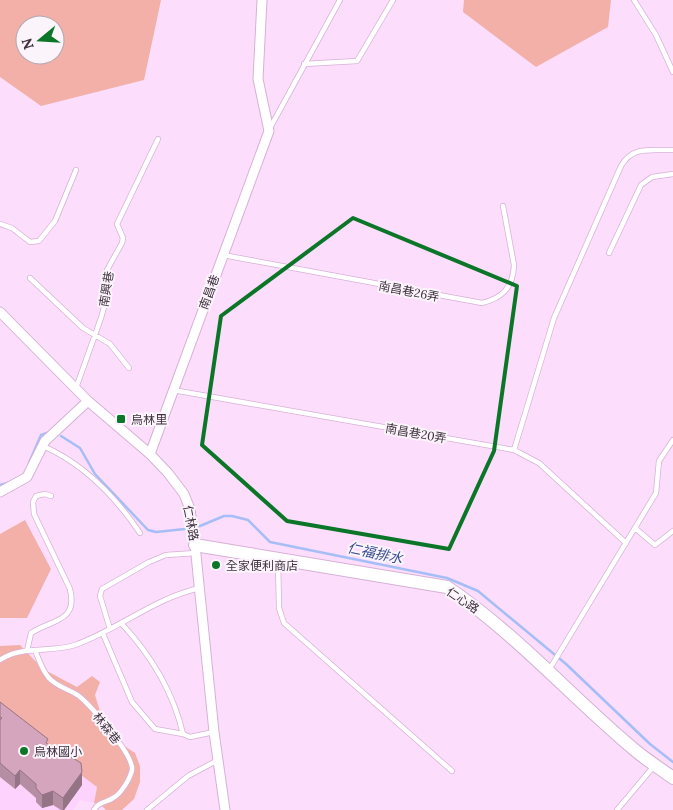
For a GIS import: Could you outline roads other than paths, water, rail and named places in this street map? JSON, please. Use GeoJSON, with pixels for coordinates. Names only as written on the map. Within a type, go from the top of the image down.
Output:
{"type":"FeatureCollection","features":[{"type":"Feature","properties":{"kind":"street"},"geometry":{"type":"LineString","coordinates":[[262,0],[258,78],[269,131]]}},
{"type":"Feature","properties":{"kind":"street","name":"南昌巷"},"geometry":{"type":"LineString","coordinates":[[150,454],[269,131]]}},
{"type":"Feature","properties":{"kind":"street","name":"仁林路"},"geometry":{"type":"LineString","coordinates":[[0,312],[88,401],[150,454],[184,494],[195,544],[214,732],[220,759],[225,810]]}},
{"type":"Feature","properties":{"kind":"street"},"geometry":{"type":"LineString","coordinates":[[0,492],[27,477],[42,445],[88,401]]}},
{"type":"Feature","properties":{"kind":"street","name":"仁心路"},"geometry":{"type":"LineString","coordinates":[[195,544],[447,587],[552,665],[637,752],[673,778]]}},
{"type":"Feature","properties":{"kind":"lane","name":"南昌巷"},"geometry":{"type":"LineString","coordinates":[[269,131],[340,0]]}},
{"type":"Feature","properties":{"kind":"lane"},"geometry":{"type":"LineString","coordinates":[[304,64],[358,61],[393,0]]}},
{"type":"Feature","properties":{"kind":"lane"},"geometry":{"type":"LineString","coordinates":[[634,0],[656,35],[673,72]]}},
{"type":"Feature","properties":{"kind":"lane","name":"南興巷"},"geometry":{"type":"LineString","coordinates":[[76,388],[107,296],[105,279],[123,238],[117,224],[158,140]]}},
{"type":"Feature","properties":{"kind":"lane"},"geometry":{"type":"LineString","coordinates":[[514,450],[554,318],[621,166],[627,156],[640,150],[673,150]]}},
{"type":"Feature","properties":{"kind":"lane"},"geometry":{"type":"LineString","coordinates":[[0,224],[12,228],[30,242],[39,241],[55,221],[76,170]]}},
{"type":"Feature","properties":{"kind":"lane"},"geometry":{"type":"LineString","coordinates":[[609,253],[640,185],[652,177],[673,174]]}},
{"type":"Feature","properties":{"kind":"lane","name":"南昌巷26弄"},"geometry":{"type":"LineString","coordinates":[[223,256],[482,303],[502,295],[510,287],[514,275],[514,265],[503,206]]}},
{"type":"Feature","properties":{"kind":"lane"},"geometry":{"type":"LineString","coordinates":[[30,278],[82,328],[110,344],[129,368]]}},
{"type":"Feature","properties":{"kind":"lane","name":"南昌巷20弄"},"geometry":{"type":"LineString","coordinates":[[173,390],[514,450],[539,463],[626,543]]}},
{"type":"Feature","properties":{"kind":"lane"},"geometry":{"type":"LineString","coordinates":[[552,665],[656,493],[659,461],[673,440]]}},
{"type":"Feature","properties":{"kind":"lane"},"geometry":{"type":"LineString","coordinates":[[42,445],[67,456],[90,474],[115,500],[140,533]]}},
{"type":"Feature","properties":{"kind":"lane"},"geometry":{"type":"LineString","coordinates":[[27,651],[31,633],[67,615],[73,602],[70,589],[34,514],[33,502],[36,496],[45,494],[51,496]]}},
{"type":"Feature","properties":{"kind":"lane"},"geometry":{"type":"LineString","coordinates":[[635,528],[655,545],[673,531]]}},
{"type":"Feature","properties":{"kind":"lane"},"geometry":{"type":"LineString","coordinates":[[110,629],[100,596],[102,589],[149,562],[195,544]]}},
{"type":"Feature","properties":{"kind":"lane"},"geometry":{"type":"LineString","coordinates":[[278,558],[279,608],[284,623],[452,771]]}},
{"type":"Feature","properties":{"kind":"lane"},"geometry":{"type":"LineString","coordinates":[[0,660],[6,656],[27,651],[72,646],[103,634],[179,593],[200,588]]}},
{"type":"Feature","properties":{"kind":"lane"},"geometry":{"type":"LineString","coordinates":[[122,623],[151,659],[178,712],[184,734]]}},
{"type":"Feature","properties":{"kind":"lane"},"geometry":{"type":"LineString","coordinates":[[103,634],[132,702],[155,729],[184,734],[190,737],[214,732]]}},
{"type":"Feature","properties":{"kind":"lane","name":"林森巷"},"geometry":{"type":"LineString","coordinates":[[35,650],[50,678],[77,695],[90,706],[126,752],[132,763],[132,770],[128,780],[117,795],[99,803],[94,810]]}},
{"type":"Feature","properties":{"kind":"lane"},"geometry":{"type":"LineString","coordinates":[[147,810],[188,776],[220,759]]}},
{"type":"Feature","properties":{"kind":"lane"},"geometry":{"type":"LineString","coordinates":[[617,810],[655,764]]}},
{"type":"Feature","properties":{"kind":"waterway","name":"仁福排水"},"geometry":{"type":"LineString","coordinates":[[29,463],[41,435],[47,433]]}},
{"type":"Feature","properties":{"kind":"waterway","name":"仁福排水"},"geometry":{"type":"LineString","coordinates":[[61,436],[80,448],[95,474],[148,530],[156,532],[185,529],[200,526],[224,516],[232,516],[248,520],[270,542],[447,578],[478,591],[566,664],[650,744],[673,762]]}},
{"type":"Feature","properties":{"kind":"waterway","name":"仁福排水"},"geometry":{"type":"LineString","coordinates":[[0,485],[11,482]]}},
{"type":"Feature","properties":{"kind":"place","name":"烏林里"},"geometry":{"type":"Point","coordinates":[121,419]}},
{"type":"Feature","properties":{"kind":"place","name":"全家便利商店"},"geometry":{"type":"Point","coordinates":[216,565]}},
{"type":"Feature","properties":{"kind":"place","name":"烏林國小"},"geometry":{"type":"Point","coordinates":[24,751]}}]}
